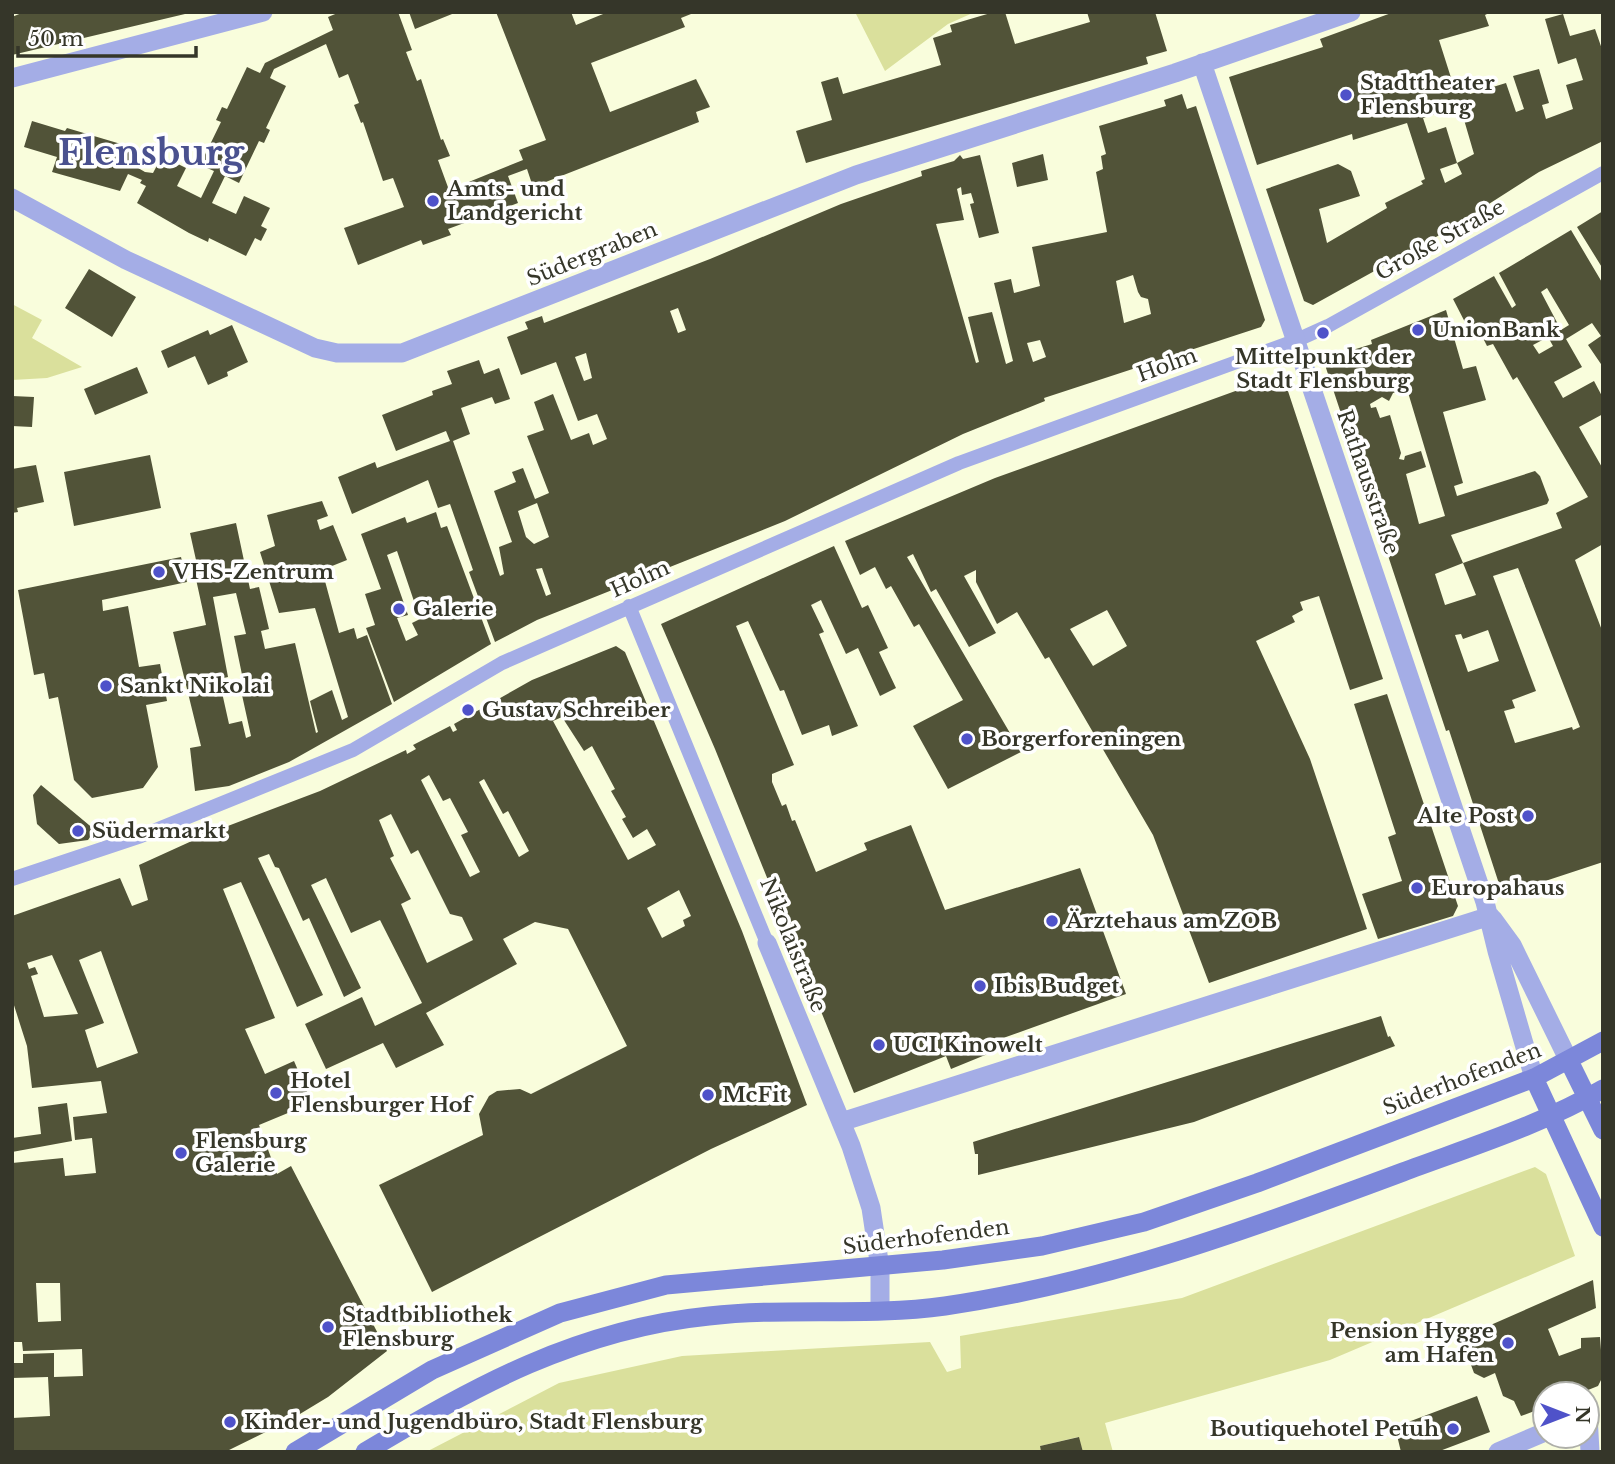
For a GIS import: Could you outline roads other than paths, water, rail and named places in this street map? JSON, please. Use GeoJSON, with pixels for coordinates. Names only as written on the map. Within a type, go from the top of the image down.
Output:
{"type":"FeatureCollection","features":[{"type":"Feature","properties":{"kind":"main road","name":"Süderhofenden"},"geometry":{"type":"LineString","coordinates":[[295,1452],[432,1370],[560,1313],[666,1285],[880,1268],[1042,1246],[1144,1222],[1257,1183],[1534,1078],[1603,1041]]}},
{"type":"Feature","properties":{"kind":"main road"},"geometry":{"type":"LineString","coordinates":[[1569,1060],[1595,1094],[1603,1130]]}},
{"type":"Feature","properties":{"kind":"main road"},"geometry":{"type":"LineString","coordinates":[[1534,1078],[1603,1227]]}},
{"type":"Feature","properties":{"kind":"main road"},"geometry":{"type":"LineString","coordinates":[[365,1452],[451,1400],[594,1337],[636,1326],[713,1315],[940,1307],[1048,1289],[1156,1259],[1274,1220],[1552,1114],[1595,1094]]}},
{"type":"Feature","properties":{"kind":"street"},"geometry":{"type":"LineString","coordinates":[[12,78],[263,12]]}},
{"type":"Feature","properties":{"kind":"street","name":"Südergraben"},"geometry":{"type":"LineString","coordinates":[[12,198],[125,260],[315,348],[337,353],[402,353],[856,175],[1351,12]]}},
{"type":"Feature","properties":{"kind":"street","name":"Rathausstraße"},"geometry":{"type":"LineString","coordinates":[[1202,63],[1490,915],[1497,951],[1534,1078]]}},
{"type":"Feature","properties":{"kind":"street","name":"Große Straße"},"geometry":{"type":"LineString","coordinates":[[1297,340],[1328,326],[1603,173]]}},
{"type":"Feature","properties":{"kind":"street","name":"Holm"},"geometry":{"type":"LineString","coordinates":[[12,879],[141,836],[353,750],[470,680],[629,606],[959,463],[1297,340]]}},
{"type":"Feature","properties":{"kind":"street","name":"Nikolaistraße"},"geometry":{"type":"LineString","coordinates":[[629,606],[841,1122],[872,1208],[880,1268],[880,1310]]}},
{"type":"Feature","properties":{"kind":"street"},"geometry":{"type":"LineString","coordinates":[[841,1122],[1490,915]]}},
{"type":"Feature","properties":{"kind":"street","name":"Rathausstraße"},"geometry":{"type":"LineString","coordinates":[[1490,915],[1512,945],[1569,1060]]}},
{"type":"Feature","properties":{"kind":"street"},"geometry":{"type":"LineString","coordinates":[[1498,1452],[1531,1438]]}},
{"type":"Feature","properties":{"kind":"place","name":"Stadttheater Flensburg"},"geometry":{"type":"Point","coordinates":[1346,95]}},
{"type":"Feature","properties":{"kind":"place","name":"Amts- und Landgericht"},"geometry":{"type":"Point","coordinates":[433,201]}},
{"type":"Feature","properties":{"kind":"place","name":"UnionBank"},"geometry":{"type":"Point","coordinates":[1418,330]}},
{"type":"Feature","properties":{"kind":"place","name":"Mittelpunkt der Stadt Flensburg"},"geometry":{"type":"Point","coordinates":[1323,333]}},
{"type":"Feature","properties":{"kind":"place","name":"VHS-Zentrum"},"geometry":{"type":"Point","coordinates":[159,572]}},
{"type":"Feature","properties":{"kind":"place","name":"Galerie"},"geometry":{"type":"Point","coordinates":[399,609]}},
{"type":"Feature","properties":{"kind":"place","name":"Sankt Nikolai"},"geometry":{"type":"Point","coordinates":[106,686]}},
{"type":"Feature","properties":{"kind":"place","name":"Gustav Schreiber"},"geometry":{"type":"Point","coordinates":[468,710]}},
{"type":"Feature","properties":{"kind":"place","name":"Borgerforeningen"},"geometry":{"type":"Point","coordinates":[967,739]}},
{"type":"Feature","properties":{"kind":"place","name":"Alte Post"},"geometry":{"type":"Point","coordinates":[1528,816]}},
{"type":"Feature","properties":{"kind":"place","name":"Südermarkt"},"geometry":{"type":"Point","coordinates":[78,831]}},
{"type":"Feature","properties":{"kind":"place","name":"Europahaus"},"geometry":{"type":"Point","coordinates":[1417,888]}},
{"type":"Feature","properties":{"kind":"place","name":"Ärztehaus am ZOB"},"geometry":{"type":"Point","coordinates":[1052,921]}},
{"type":"Feature","properties":{"kind":"place","name":"Ibis Budget"},"geometry":{"type":"Point","coordinates":[980,986]}},
{"type":"Feature","properties":{"kind":"place","name":"UCI Kinowelt"},"geometry":{"type":"Point","coordinates":[879,1045]}},
{"type":"Feature","properties":{"kind":"place","name":"Hotel Flensburger Hof"},"geometry":{"type":"Point","coordinates":[276,1093]}},
{"type":"Feature","properties":{"kind":"place","name":"McFit"},"geometry":{"type":"Point","coordinates":[708,1095]}},
{"type":"Feature","properties":{"kind":"place","name":"Flensburg Galerie"},"geometry":{"type":"Point","coordinates":[181,1153]}},
{"type":"Feature","properties":{"kind":"place","name":"Stadtbibliothek Flensburg"},"geometry":{"type":"Point","coordinates":[328,1327]}},
{"type":"Feature","properties":{"kind":"place","name":"Pension Hygge am Hafen"},"geometry":{"type":"Point","coordinates":[1508,1343]}},
{"type":"Feature","properties":{"kind":"place","name":"Kinder- und Jugendbüro, Stadt Flensburg"},"geometry":{"type":"Point","coordinates":[230,1422]}},
{"type":"Feature","properties":{"kind":"place","name":"Boutiquehotel Petuh"},"geometry":{"type":"Point","coordinates":[1453,1429]}},
{"type":"Feature","properties":{"kind":"district","name":"Flensburg"},"geometry":{"type":"Point","coordinates":[151,153]}}]}
